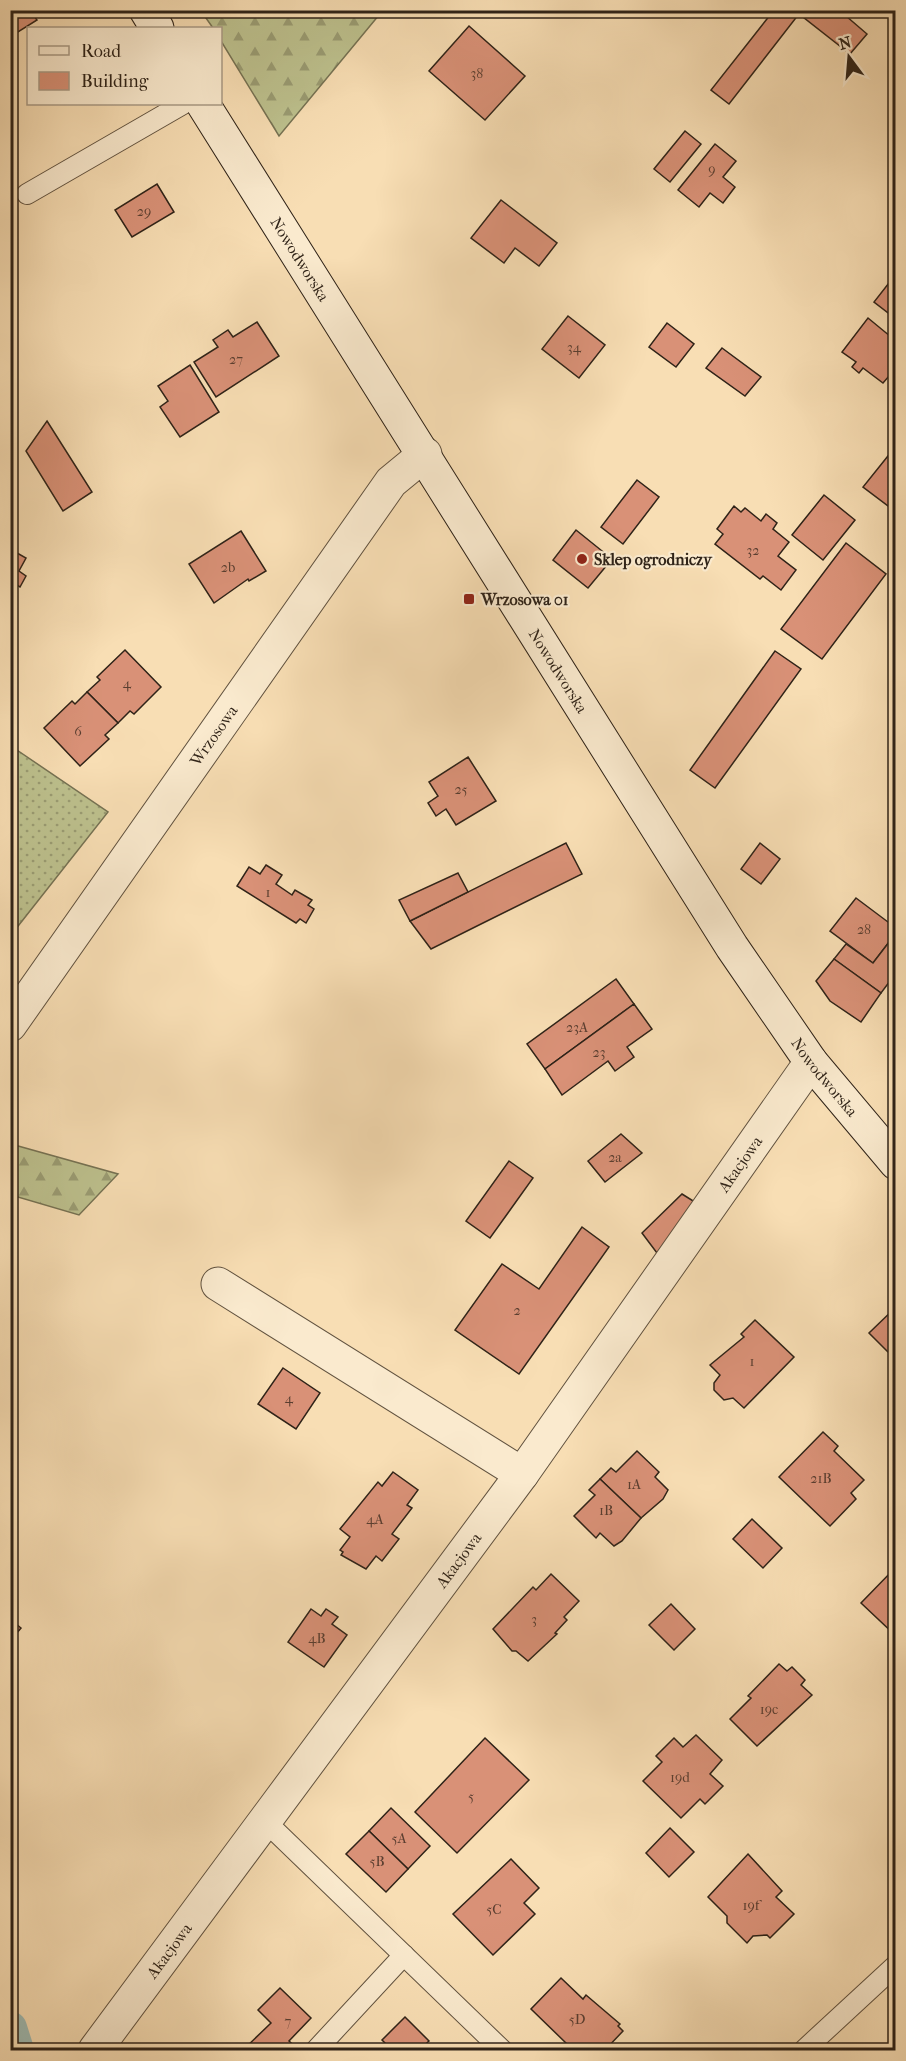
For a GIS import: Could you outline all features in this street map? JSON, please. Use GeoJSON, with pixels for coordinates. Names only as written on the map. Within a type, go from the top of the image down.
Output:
{"type":"FeatureCollection","features":[{"type":"Feature","properties":{"kind":"street"},"geometry":{"type":"LineString","coordinates":[[146,10],[156,27]]}},
{"type":"Feature","properties":{"kind":"street","name":"Nowodworska"},"geometry":{"type":"LineString","coordinates":[[205,105],[725,937],[811,1062],[896,1163]]}},
{"type":"Feature","properties":{"kind":"street","name":"Wrzosowa"},"geometry":{"type":"LineString","coordinates":[[10,1025],[391,482],[425,454]]}},
{"type":"Feature","properties":{"kind":"street","name":"Akacjowa"},"geometry":{"type":"LineString","coordinates":[[95,2050],[522,1474],[811,1062]]}},
{"type":"Feature","properties":{"kind":"street"},"geometry":{"type":"LineString","coordinates":[[218,1284],[522,1474]]}},
{"type":"Feature","properties":{"kind":"lane"},"geometry":{"type":"LineString","coordinates":[[27,194],[181,105]]}},
{"type":"Feature","properties":{"kind":"lane"},"geometry":{"type":"LineString","coordinates":[[266,1822],[502,2050]]}},
{"type":"Feature","properties":{"kind":"lane"},"geometry":{"type":"LineString","coordinates":[[316,2050],[404,1955]]}},
{"type":"Feature","properties":{"kind":"lane"},"geometry":{"type":"LineString","coordinates":[[804,2050],[896,1965]]}},
{"type":"Feature","properties":{"kind":"green space"},"geometry":{"type":"Polygon","coordinates":[[[378,10],[379,15],[279,136],[222,43],[222,27],[212,27],[201,11],[378,10]]]}},
{"type":"Feature","properties":{"kind":"green space"},"geometry":{"type":"Polygon","coordinates":[[[11,746],[108,812],[11,935],[11,746]]]}},
{"type":"Feature","properties":{"kind":"green space"},"geometry":{"type":"Polygon","coordinates":[[[11,1144],[118,1174],[79,1215],[11,1195],[11,1144]]]}},
{"type":"Feature","properties":{"kind":"building"},"geometry":{"type":"Polygon","coordinates":[[[10,10],[30,10],[37,20],[10,37],[10,10]]]}},
{"type":"Feature","properties":{"kind":"building"},"geometry":{"type":"Polygon","coordinates":[[[774,10],[802,10],[729,104],[711,90],[774,10]]]}},
{"type":"Feature","properties":{"kind":"building"},"geometry":{"type":"Polygon","coordinates":[[[808,10],[839,10],[867,34],[850,54],[803,17],[808,10]]]}},
{"type":"Feature","properties":{"kind":"building"},"geometry":{"type":"Polygon","coordinates":[[[469,26],[525,76],[485,120],[429,71],[469,26]]]}},
{"type":"Feature","properties":{"kind":"building"},"geometry":{"type":"Polygon","coordinates":[[[896,69],[896,82],[889,78],[896,69]]]}},
{"type":"Feature","properties":{"kind":"building"},"geometry":{"type":"Polygon","coordinates":[[[685,131],[701,144],[670,182],[654,169],[685,131]]]}},
{"type":"Feature","properties":{"kind":"building"},"geometry":{"type":"Polygon","coordinates":[[[715,144],[736,161],[723,177],[735,187],[723,203],[710,193],[699,207],[678,190],[715,144]]]}},
{"type":"Feature","properties":{"kind":"building"},"geometry":{"type":"Polygon","coordinates":[[[157,184],[174,212],[132,237],[115,210],[157,184]]]}},
{"type":"Feature","properties":{"kind":"building"},"geometry":{"type":"Polygon","coordinates":[[[501,200],[557,243],[539,266],[515,248],[504,263],[471,238],[501,200]]]}},
{"type":"Feature","properties":{"kind":"building"},"geometry":{"type":"Polygon","coordinates":[[[896,274],[896,319],[874,302],[896,274]]]}},
{"type":"Feature","properties":{"kind":"building"},"geometry":{"type":"Polygon","coordinates":[[[568,316],[605,345],[579,378],[542,349],[568,316]]]}},
{"type":"Feature","properties":{"kind":"building"},"geometry":{"type":"Polygon","coordinates":[[[868,318],[896,341],[896,368],[883,383],[863,368],[859,373],[852,367],[856,362],[842,352],[868,318]]]}},
{"type":"Feature","properties":{"kind":"building"},"geometry":{"type":"Polygon","coordinates":[[[257,322],[279,356],[216,397],[194,362],[218,347],[213,340],[228,330],[233,337],[257,322]]]}},
{"type":"Feature","properties":{"kind":"building"},"geometry":{"type":"Polygon","coordinates":[[[667,323],[694,344],[676,367],[649,347],[667,323]]]}},
{"type":"Feature","properties":{"kind":"building"},"geometry":{"type":"Polygon","coordinates":[[[722,348],[761,377],[745,396],[706,368],[722,348]]]}},
{"type":"Feature","properties":{"kind":"building"},"geometry":{"type":"Polygon","coordinates":[[[190,365],[219,412],[180,437],[160,407],[168,401],[158,386],[190,365]]]}},
{"type":"Feature","properties":{"kind":"building"},"geometry":{"type":"Polygon","coordinates":[[[47,421],[92,492],[63,511],[26,451],[47,421]]]}},
{"type":"Feature","properties":{"kind":"building"},"geometry":{"type":"Polygon","coordinates":[[[896,446],[896,512],[863,487],[896,446]]]}},
{"type":"Feature","properties":{"kind":"building"},"geometry":{"type":"Polygon","coordinates":[[[637,480],[659,497],[623,544],[601,527],[637,480]]]}},
{"type":"Feature","properties":{"kind":"building"},"geometry":{"type":"Polygon","coordinates":[[[824,495],[855,520],[823,560],[792,535],[824,495]]]}},
{"type":"Feature","properties":{"kind":"building"},"geometry":{"type":"Polygon","coordinates":[[[734,506],[741,512],[745,508],[761,521],[766,514],[777,523],[773,529],[789,542],[778,556],[796,570],[781,590],[763,576],[760,579],[715,544],[723,534],[717,529],[734,506]]]}},
{"type":"Feature","properties":{"kind":"building","name":"Sklep ogrodniczy"},"geometry":{"type":"Polygon","coordinates":[[[576,530],[612,559],[588,588],[553,560],[576,530]]]}},
{"type":"Feature","properties":{"kind":"building"},"geometry":{"type":"Polygon","coordinates":[[[241,531],[266,571],[249,581],[248,579],[214,603],[189,564],[241,531]]]}},
{"type":"Feature","properties":{"kind":"building"},"geometry":{"type":"Polygon","coordinates":[[[846,543],[886,574],[822,659],[781,629],[846,543]]]}},
{"type":"Feature","properties":{"kind":"building"},"geometry":{"type":"Polygon","coordinates":[[[10,549],[26,558],[19,571],[26,576],[20,587],[12,582],[10,584],[10,549]]]}},
{"type":"Feature","properties":{"kind":"building"},"geometry":{"type":"Polygon","coordinates":[[[125,650],[161,687],[134,714],[130,711],[118,723],[87,692],[100,680],[97,677],[125,650]]]}},
{"type":"Feature","properties":{"kind":"building"},"geometry":{"type":"Polygon","coordinates":[[[775,651],[801,669],[715,788],[690,770],[775,651]]]}},
{"type":"Feature","properties":{"kind":"building"},"geometry":{"type":"Polygon","coordinates":[[[87,692],[118,723],[105,735],[109,739],[80,766],[44,728],[72,701],[75,704],[87,692]]]}},
{"type":"Feature","properties":{"kind":"building"},"geometry":{"type":"Polygon","coordinates":[[[468,757],[496,801],[456,825],[446,809],[436,816],[428,803],[438,796],[429,782],[468,757]]]}},
{"type":"Feature","properties":{"kind":"building"},"geometry":{"type":"Polygon","coordinates":[[[566,843],[582,874],[431,949],[410,921],[566,843]]]}},
{"type":"Feature","properties":{"kind":"building"},"geometry":{"type":"Polygon","coordinates":[[[760,843],[780,859],[761,884],[741,869],[760,843]]]}},
{"type":"Feature","properties":{"kind":"building"},"geometry":{"type":"Polygon","coordinates":[[[266,865],[282,875],[276,884],[292,895],[295,890],[312,900],[308,905],[314,909],[306,923],[300,919],[296,923],[237,886],[249,867],[260,874],[266,865]]]}},
{"type":"Feature","properties":{"kind":"building"},"geometry":{"type":"Polygon","coordinates":[[[458,873],[468,892],[410,921],[399,900],[458,873]]]}},
{"type":"Feature","properties":{"kind":"building"},"geometry":{"type":"Polygon","coordinates":[[[856,898],[896,928],[896,933],[873,963],[830,931],[856,898]]]}},
{"type":"Feature","properties":{"kind":"building"},"geometry":{"type":"Polygon","coordinates":[[[896,933],[896,973],[881,993],[834,959],[846,944],[873,963],[896,933]]]}},
{"type":"Feature","properties":{"kind":"building"},"geometry":{"type":"Polygon","coordinates":[[[834,959],[881,993],[861,1022],[830,1001],[816,981],[834,959]]]}},
{"type":"Feature","properties":{"kind":"building"},"geometry":{"type":"Polygon","coordinates":[[[616,979],[634,1004],[545,1069],[527,1044],[616,979]]]}},
{"type":"Feature","properties":{"kind":"building"},"geometry":{"type":"Polygon","coordinates":[[[634,1004],[652,1029],[627,1047],[634,1057],[615,1071],[608,1061],[562,1095],[545,1069],[634,1004]]]}},
{"type":"Feature","properties":{"kind":"building"},"geometry":{"type":"Polygon","coordinates":[[[621,1134],[642,1153],[605,1182],[588,1161],[621,1134]]]}},
{"type":"Feature","properties":{"kind":"building"},"geometry":{"type":"Polygon","coordinates":[[[509,1161],[533,1178],[490,1238],[466,1221],[509,1161]]]}},
{"type":"Feature","properties":{"kind":"building"},"geometry":{"type":"Polygon","coordinates":[[[682,1194],[698,1204],[660,1257],[642,1233],[682,1194]]]}},
{"type":"Feature","properties":{"kind":"building"},"geometry":{"type":"Polygon","coordinates":[[[582,1227],[609,1247],[519,1374],[455,1330],[502,1264],[539,1289],[582,1227]]]}},
{"type":"Feature","properties":{"kind":"building"},"geometry":{"type":"Polygon","coordinates":[[[896,1307],[896,1360],[869,1333],[896,1307]]]}},
{"type":"Feature","properties":{"kind":"building"},"geometry":{"type":"Polygon","coordinates":[[[755,1320],[794,1357],[744,1408],[733,1398],[724,1400],[714,1390],[714,1383],[720,1375],[710,1365],[744,1337],[741,1334],[755,1320]]]}},
{"type":"Feature","properties":{"kind":"building"},"geometry":{"type":"Polygon","coordinates":[[[283,1368],[320,1393],[296,1429],[258,1404],[283,1368]]]}},
{"type":"Feature","properties":{"kind":"building"},"geometry":{"type":"Polygon","coordinates":[[[823,1432],[838,1446],[834,1451],[864,1480],[851,1493],[856,1499],[830,1526],[779,1477],[823,1432]]]}},
{"type":"Feature","properties":{"kind":"building"},"geometry":{"type":"Polygon","coordinates":[[[637,1451],[659,1472],[655,1477],[668,1490],[663,1499],[641,1518],[600,1479],[611,1468],[616,1472],[637,1451]]]}},
{"type":"Feature","properties":{"kind":"building"},"geometry":{"type":"Polygon","coordinates":[[[393,1472],[418,1490],[407,1505],[412,1508],[392,1534],[399,1539],[382,1561],[376,1556],[366,1569],[341,1555],[343,1552],[340,1550],[350,1537],[340,1529],[378,1482],[382,1486],[393,1472]]]}},
{"type":"Feature","properties":{"kind":"building"},"geometry":{"type":"Polygon","coordinates":[[[600,1479],[641,1518],[622,1541],[614,1546],[600,1533],[596,1538],[574,1516],[595,1495],[589,1490],[600,1479]]]}},
{"type":"Feature","properties":{"kind":"building"},"geometry":{"type":"Polygon","coordinates":[[[752,1519],[782,1548],[763,1568],[733,1539],[752,1519]]]}},
{"type":"Feature","properties":{"kind":"building"},"geometry":{"type":"Polygon","coordinates":[[[894,1569],[896,1571],[896,1636],[861,1603],[894,1569]]]}},
{"type":"Feature","properties":{"kind":"building"},"geometry":{"type":"Polygon","coordinates":[[[551,1574],[579,1601],[564,1617],[567,1620],[555,1633],[557,1634],[528,1661],[516,1651],[512,1651],[493,1629],[533,1587],[536,1590],[551,1574]]]}},
{"type":"Feature","properties":{"kind":"building"},"geometry":{"type":"Polygon","coordinates":[[[671,1604],[695,1629],[674,1650],[649,1625],[671,1604]]]}},
{"type":"Feature","properties":{"kind":"building"},"geometry":{"type":"Polygon","coordinates":[[[311,1609],[321,1616],[326,1609],[338,1617],[332,1624],[347,1635],[324,1667],[288,1642],[311,1609]]]}},
{"type":"Feature","properties":{"kind":"building"},"geometry":{"type":"Polygon","coordinates":[[[10,1619],[21,1628],[10,1641],[10,1619]]]}},
{"type":"Feature","properties":{"kind":"building"},"geometry":{"type":"Polygon","coordinates":[[[779,1664],[787,1671],[792,1667],[805,1680],[801,1685],[812,1695],[757,1746],[730,1719],[751,1698],[748,1696],[779,1664]]]}},
{"type":"Feature","properties":{"kind":"building"},"geometry":{"type":"Polygon","coordinates":[[[696,1735],[722,1760],[710,1774],[723,1786],[705,1804],[700,1799],[681,1818],[643,1781],[662,1762],[656,1756],[674,1738],[683,1747],[696,1735]]]}},
{"type":"Feature","properties":{"kind":"building"},"geometry":{"type":"Polygon","coordinates":[[[485,1738],[529,1780],[457,1853],[415,1812],[485,1738]]]}},
{"type":"Feature","properties":{"kind":"building"},"geometry":{"type":"Polygon","coordinates":[[[391,1808],[430,1846],[408,1869],[369,1831],[391,1808]]]}},
{"type":"Feature","properties":{"kind":"building"},"geometry":{"type":"Polygon","coordinates":[[[670,1828],[694,1852],[669,1877],[646,1853],[670,1828]]]}},
{"type":"Feature","properties":{"kind":"building"},"geometry":{"type":"Polygon","coordinates":[[[369,1831],[408,1869],[386,1892],[346,1854],[369,1831]]]}},
{"type":"Feature","properties":{"kind":"building"},"geometry":{"type":"Polygon","coordinates":[[[748,1854],[782,1891],[776,1897],[794,1914],[770,1938],[767,1935],[753,1936],[747,1943],[727,1923],[727,1916],[708,1897],[748,1854]]]}},
{"type":"Feature","properties":{"kind":"building"},"geometry":{"type":"Polygon","coordinates":[[[511,1859],[539,1888],[524,1903],[535,1914],[493,1955],[453,1914],[511,1859]]]}},
{"type":"Feature","properties":{"kind":"building"},"geometry":{"type":"Polygon","coordinates":[[[561,1978],[583,1999],[586,1995],[620,2024],[618,2026],[623,2031],[605,2050],[561,2050],[567,2044],[531,2009],[561,1978]]]}},
{"type":"Feature","properties":{"kind":"building"},"geometry":{"type":"Polygon","coordinates":[[[280,1988],[311,2018],[289,2041],[299,2050],[243,2050],[271,2023],[258,2010],[280,1988]]]}},
{"type":"Feature","properties":{"kind":"building"},"geometry":{"type":"Polygon","coordinates":[[[405,2017],[429,2041],[419,2050],[378,2050],[385,2043],[382,2040],[405,2017]]]}},
{"type":"Feature","properties":{"kind":"waterway"},"geometry":{"type":"LineString","coordinates":[[10,2028],[17,2050]]}},
{"type":"Feature","properties":{"kind":"place","name":"Sklep ogrodniczy"},"geometry":{"type":"Point","coordinates":[582,559]}},
{"type":"Feature","properties":{"kind":"place","name":"Wrzosowa 01"},"geometry":{"type":"Point","coordinates":[469,599]}}]}
